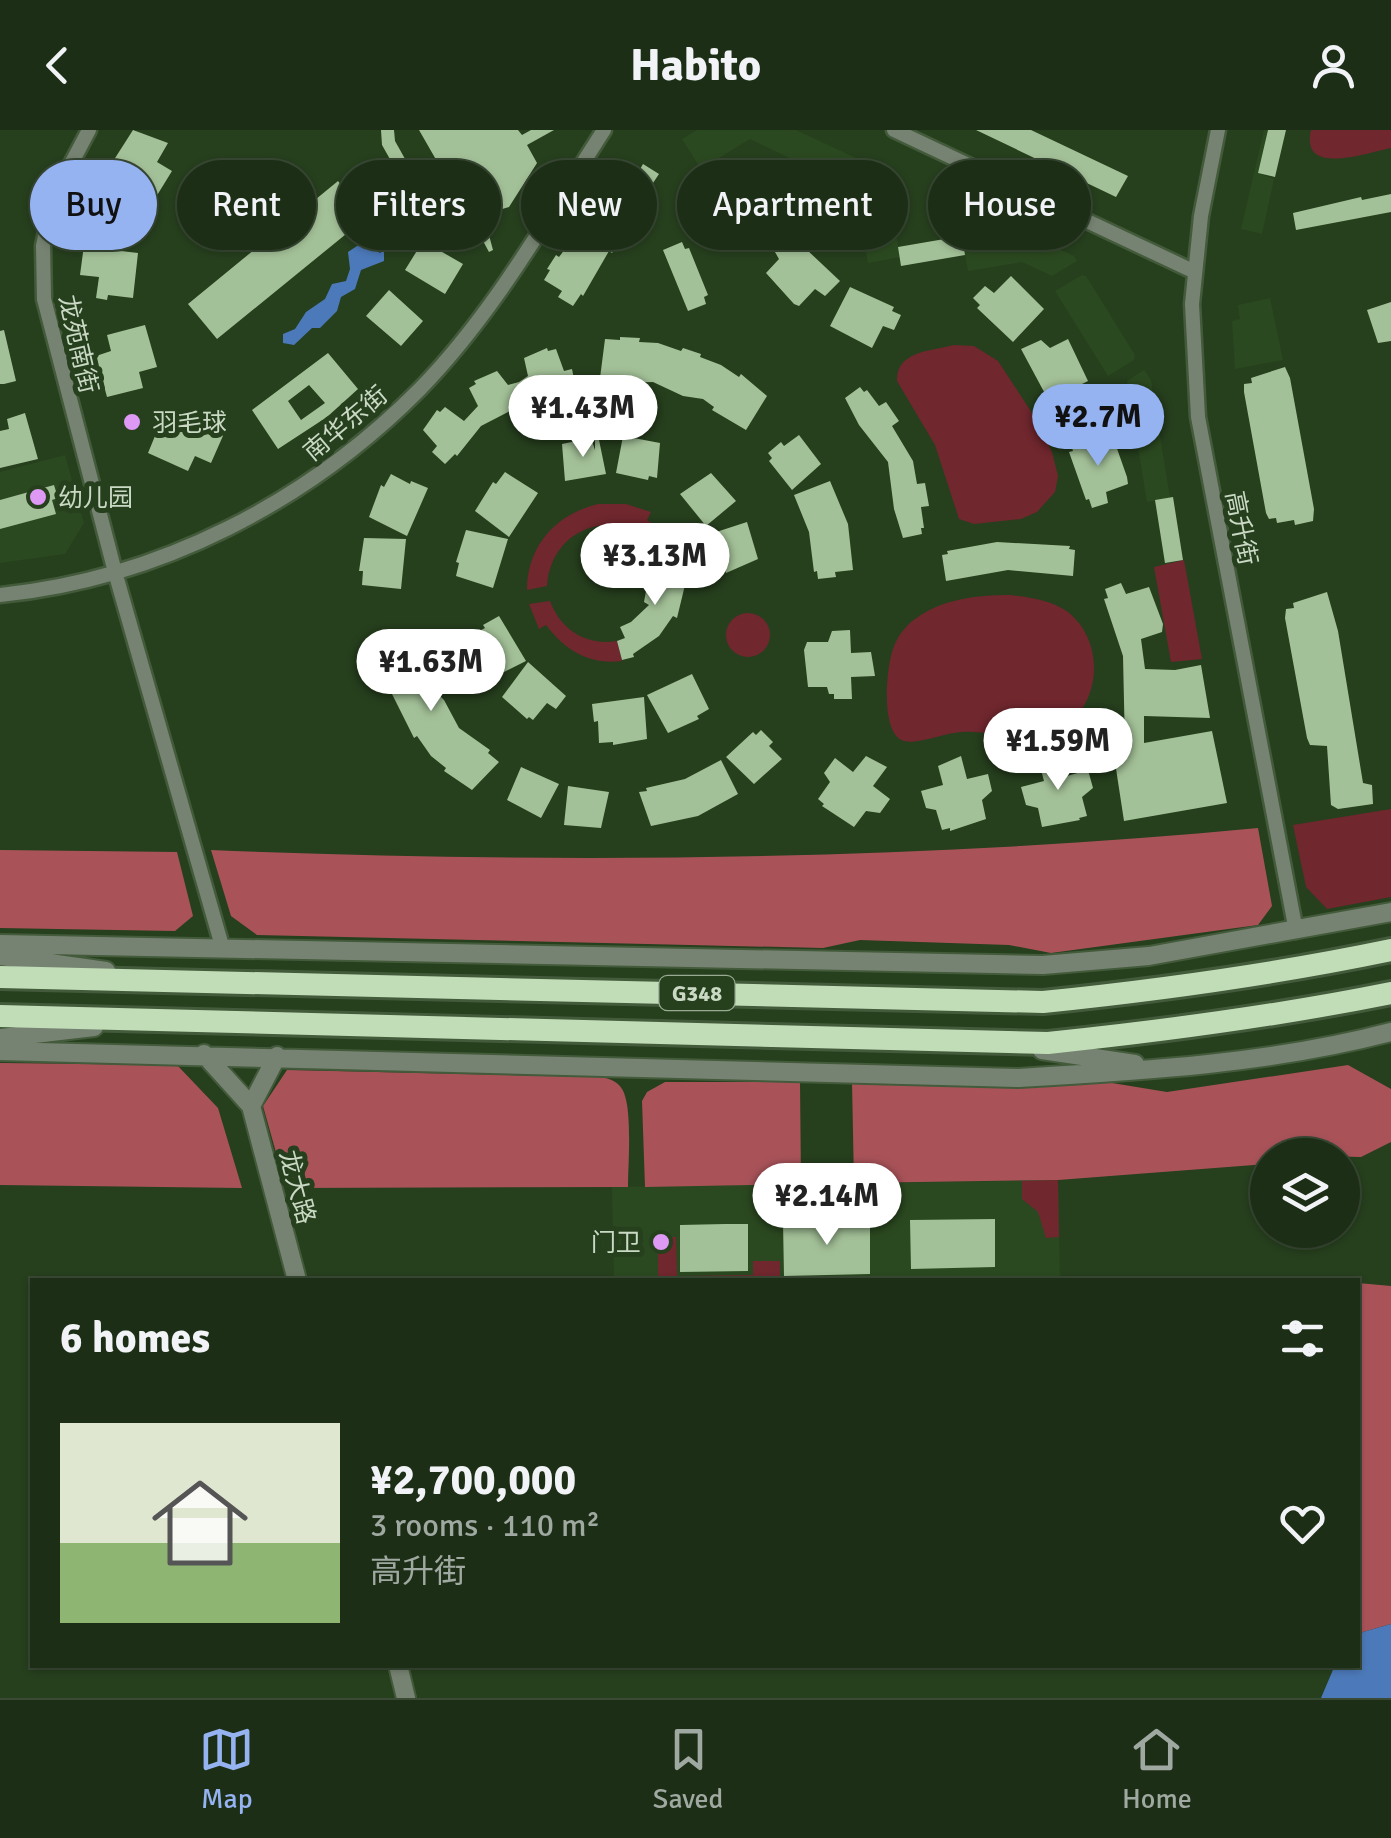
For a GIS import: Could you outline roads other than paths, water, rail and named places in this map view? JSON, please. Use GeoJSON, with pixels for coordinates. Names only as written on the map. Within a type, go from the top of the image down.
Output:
{"type":"FeatureCollection","features":[{"type":"Feature","properties":{"kind":"highway","name":"G348"},"geometry":{"type":"LineString","coordinates":[[0,977],[1043,1002],[1296,970],[1391,950]]}},
{"type":"Feature","properties":{"kind":"highway","name":"G348"},"geometry":{"type":"LineString","coordinates":[[0,1016],[997,1044],[1163,1031],[1391,993]]}},
{"type":"Feature","properties":{"kind":"street","name":"龙苑南街"},"geometry":{"type":"LineString","coordinates":[[89,130],[52,198],[43,246],[43,285],[50,328],[222,946]]}},
{"type":"Feature","properties":{"kind":"street","name":"南华东街"},"geometry":{"type":"LineString","coordinates":[[0,595],[34,592],[173,554],[238,524],[311,480],[421,388],[469,331],[604,130]]}},
{"type":"Feature","properties":{"kind":"street"},"geometry":{"type":"LineString","coordinates":[[894,130],[1195,272]]}},
{"type":"Feature","properties":{"kind":"street","name":"高升街"},"geometry":{"type":"LineString","coordinates":[[1218,130],[1201,216],[1195,272],[1192,335],[1198,418],[1296,931]]}},
{"type":"Feature","properties":{"kind":"street"},"geometry":{"type":"LineString","coordinates":[[0,944],[1043,965],[1149,956],[1391,912]]}},
{"type":"Feature","properties":{"kind":"street"},"geometry":{"type":"LineString","coordinates":[[0,956],[161,979]]}},
{"type":"Feature","properties":{"kind":"street"},"geometry":{"type":"LineString","coordinates":[[0,1038],[159,1019]]}},
{"type":"Feature","properties":{"kind":"street"},"geometry":{"type":"LineString","coordinates":[[0,1051],[998,1077],[1174,1069],[1320,1048],[1391,1032]]}},
{"type":"Feature","properties":{"kind":"street"},"geometry":{"type":"LineString","coordinates":[[997,1044],[1174,1069]]}},
{"type":"Feature","properties":{"kind":"street"},"geometry":{"type":"LineString","coordinates":[[204,1054],[251,1106],[277,1056]]}},
{"type":"Feature","properties":{"kind":"street","name":"龙大路"},"geometry":{"type":"LineString","coordinates":[[251,1106],[296,1278]]}},
{"type":"Feature","properties":{"kind":"street"},"geometry":{"type":"LineString","coordinates":[[399,1668],[406,1698]]}},
{"type":"Feature","properties":{"kind":"water"},"geometry":{"type":"Polygon","coordinates":[[[384,250],[384,261],[361,270],[355,289],[341,297],[337,311],[320,328],[312,328],[294,345],[283,343],[283,334],[295,329],[306,312],[325,299],[332,284],[346,281],[350,269],[348,252],[384,250]]]}},
{"type":"Feature","properties":{"kind":"water"},"geometry":{"type":"Polygon","coordinates":[[[1391,1624],[1391,1698],[1321,1698],[1334,1668],[1360,1668],[1363,1632],[1391,1624]]]}},
{"type":"Feature","properties":{"kind":"place","name":"羽毛球"},"geometry":{"type":"Point","coordinates":[132,422]}},
{"type":"Feature","properties":{"kind":"place","name":"幼儿园"},"geometry":{"type":"Point","coordinates":[38,497]}},
{"type":"Feature","properties":{"kind":"place","name":"门卫"},"geometry":{"type":"Point","coordinates":[661,1242]}}]}
